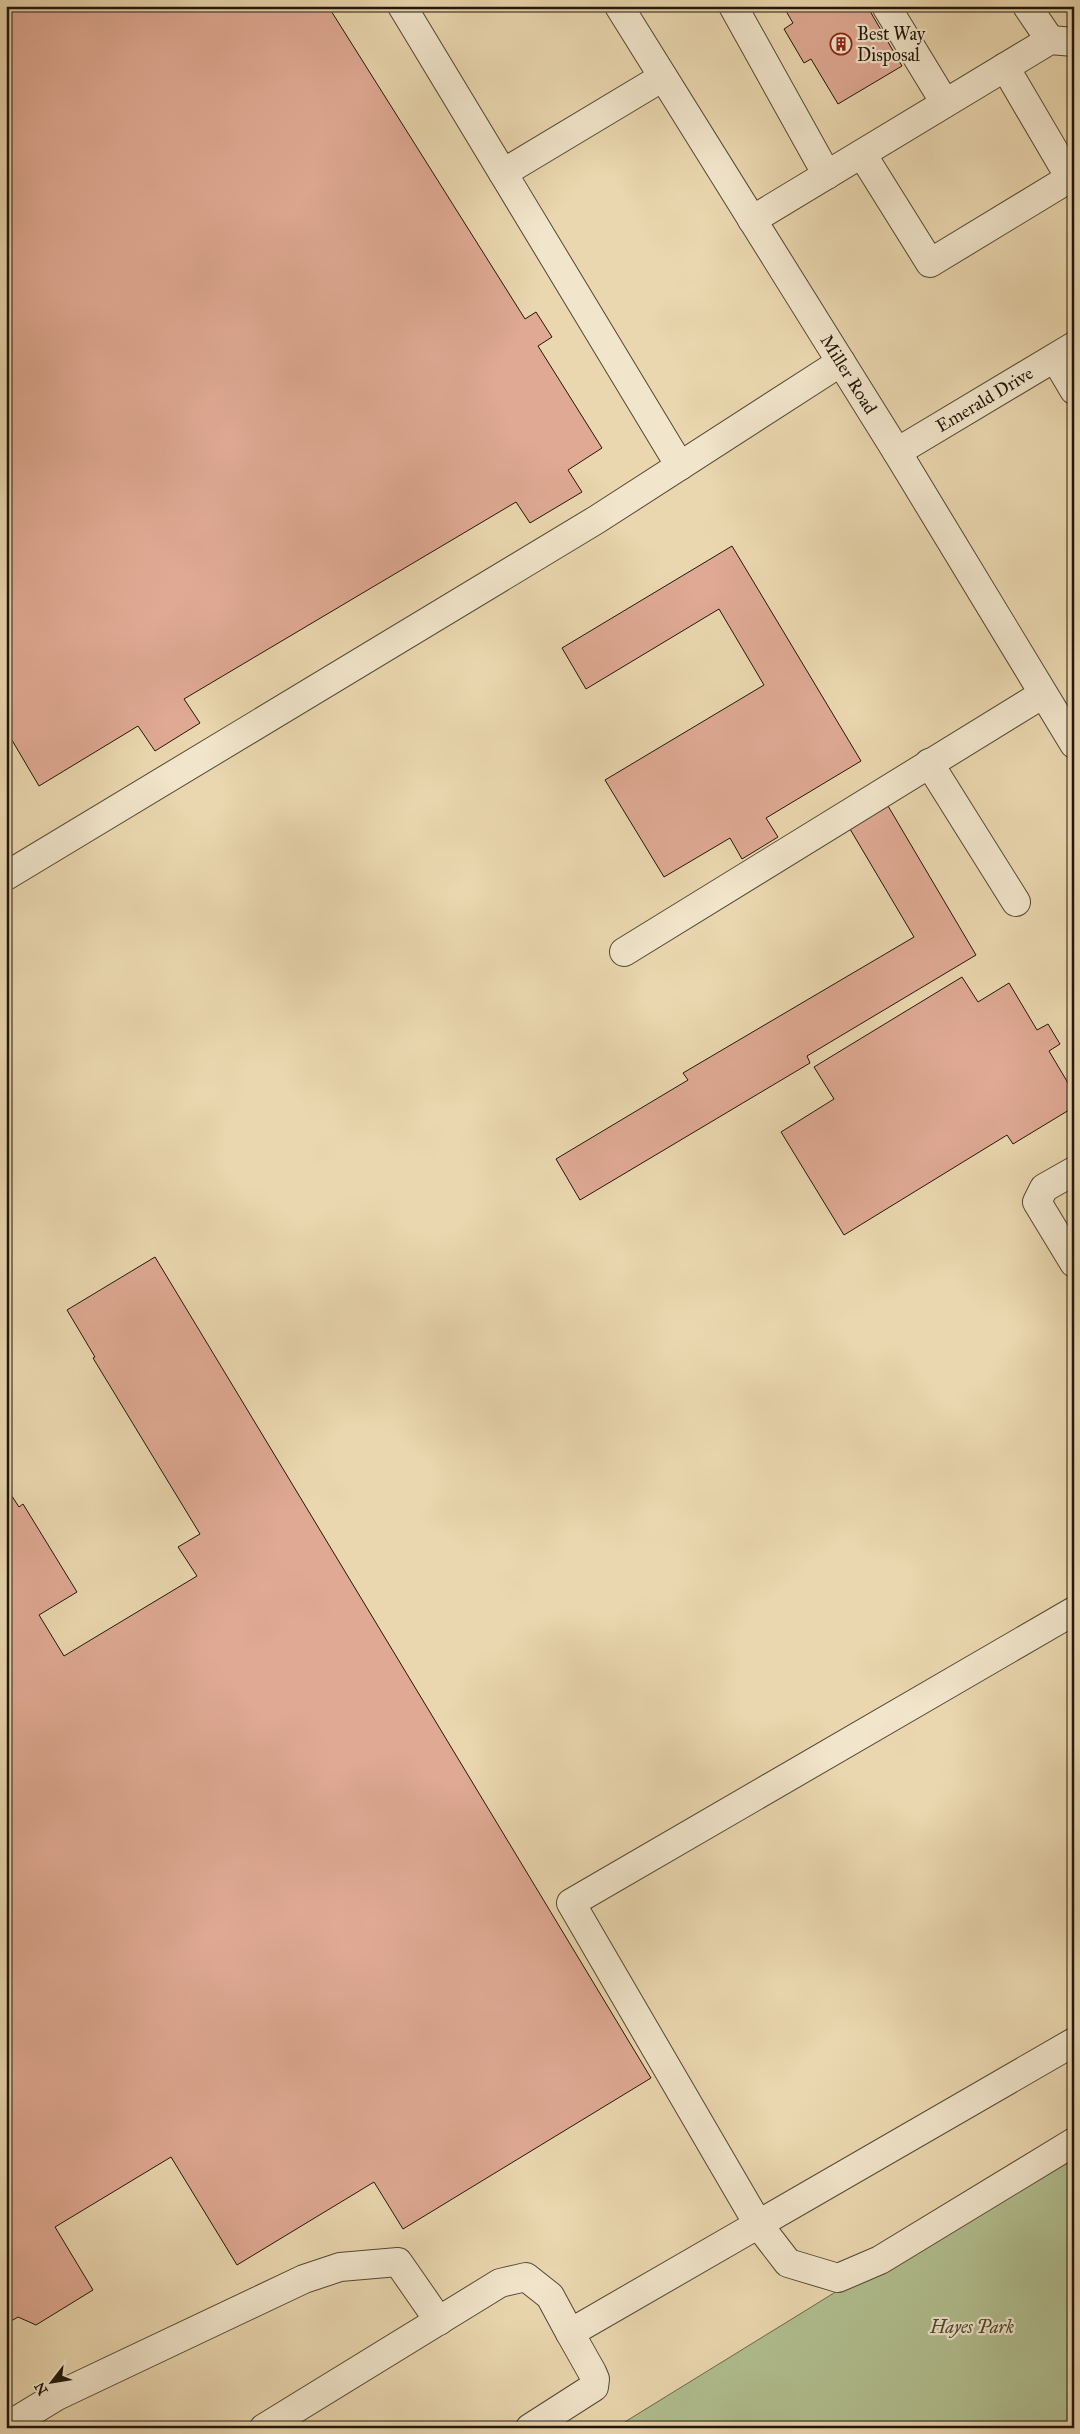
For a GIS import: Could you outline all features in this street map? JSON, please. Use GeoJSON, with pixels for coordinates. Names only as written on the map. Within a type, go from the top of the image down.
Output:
{"type":"FeatureCollection","features":[{"type":"Feature","properties":{"kind":"street"},"geometry":{"type":"LineString","coordinates":[[402,6],[680,466]]}},
{"type":"Feature","properties":{"kind":"street","name":"Miller Road"},"geometry":{"type":"LineString","coordinates":[[619,6],[897,452],[1073,742]]}},
{"type":"Feature","properties":{"kind":"street"},"geometry":{"type":"LineString","coordinates":[[733,6],[827,175]]}},
{"type":"Feature","properties":{"kind":"street"},"geometry":{"type":"LineString","coordinates":[[886,6],[945,103]]}},
{"type":"Feature","properties":{"kind":"street"},"geometry":{"type":"LineString","coordinates":[[752,220],[1005,67],[1062,41],[1027,6]]}},
{"type":"Feature","properties":{"kind":"street"},"geometry":{"type":"LineString","coordinates":[[862,154],[930,263],[1070,178],[1005,67]]}},
{"type":"Feature","properties":{"kind":"street"},"geometry":{"type":"LineString","coordinates":[[503,173],[663,77]]}},
{"type":"Feature","properties":{"kind":"street"},"geometry":{"type":"LineString","coordinates":[[1064,352],[1074,390]]}},
{"type":"Feature","properties":{"kind":"street","name":"Emerald Drive"},"geometry":{"type":"LineString","coordinates":[[897,452],[1064,352]]}},
{"type":"Feature","properties":{"kind":"street"},"geometry":{"type":"LineString","coordinates":[[6,876],[596,520],[841,362]]}},
{"type":"Feature","properties":{"kind":"street"},"geometry":{"type":"LineString","coordinates":[[624,952],[1043,694]]}},
{"type":"Feature","properties":{"kind":"street"},"geometry":{"type":"LineString","coordinates":[[929,763],[1016,902]]}},
{"type":"Feature","properties":{"kind":"street"},"geometry":{"type":"LineString","coordinates":[[1074,1171],[1044,1188],[1037,1202],[1074,1263]]}},
{"type":"Feature","properties":{"kind":"street"},"geometry":{"type":"LineString","coordinates":[[1074,1611],[571,1904],[758,2224],[788,2263],[838,2278],[880,2260],[1074,2142]]}},
{"type":"Feature","properties":{"kind":"street"},"geometry":{"type":"LineString","coordinates":[[570,2333],[1074,2042]]}},
{"type":"Feature","properties":{"kind":"street"},"geometry":{"type":"LineString","coordinates":[[6,2427],[66,2392],[304,2280],[340,2267],[398,2262],[438,2321]]}},
{"type":"Feature","properties":{"kind":"street"},"geometry":{"type":"LineString","coordinates":[[264,2428],[500,2283],[526,2277],[550,2296],[595,2378],[594,2387],[530,2428]]}},
{"type":"Feature","properties":{"kind":"green space","name":"Hayes Park"},"geometry":{"type":"Polygon","coordinates":[[[1074,2145],[1074,2428],[615,2428],[1074,2145]]]}},
{"type":"Feature","properties":{"kind":"building"},"geometry":{"type":"Polygon","coordinates":[[[6,6],[328,6],[525,319],[536,312],[552,337],[538,346],[602,448],[568,470],[582,492],[530,523],[516,502],[184,699],[200,723],[155,751],[138,726],[39,786],[6,730],[6,6]]]}},
{"type":"Feature","properties":{"kind":"building","name":"Best Way Disposal"},"geometry":{"type":"Polygon","coordinates":[[[783,6],[867,6],[902,66],[838,104],[811,59],[804,63],[784,29],[793,23],[783,6]]]}},
{"type":"Feature","properties":{"kind":"building"},"geometry":{"type":"Polygon","coordinates":[[[732,546],[861,761],[766,818],[778,837],[742,859],[730,838],[664,877],[605,780],[764,685],[719,609],[586,689],[562,648],[732,546]]]}},
{"type":"Feature","properties":{"kind":"building"},"geometry":{"type":"Polygon","coordinates":[[[888,806],[976,955],[807,1056],[810,1063],[580,1200],[556,1159],[688,1080],[683,1073],[914,937],[850,829],[888,806]]]}},
{"type":"Feature","properties":{"kind":"building"},"geometry":{"type":"Polygon","coordinates":[[[962,977],[978,1002],[1009,983],[1037,1030],[1048,1024],[1060,1044],[1049,1051],[1074,1093],[1074,1107],[1013,1144],[1007,1135],[844,1235],[781,1132],[834,1099],[814,1067],[962,977]]]}},
{"type":"Feature","properties":{"kind":"building"},"geometry":{"type":"Polygon","coordinates":[[[155,1257],[651,2078],[403,2229],[374,2182],[237,2265],[171,2157],[55,2227],[93,2290],[36,2325],[18,2317],[6,2324],[6,1487],[19,1507],[23,1504],[77,1592],[39,1615],[64,1656],[197,1576],[178,1547],[200,1534],[93,1358],[95,1357],[67,1310],[155,1257]]]}},
{"type":"Feature","properties":{"kind":"place","name":"Best Way Disposal"},"geometry":{"type":"Point","coordinates":[841,44]}}]}
